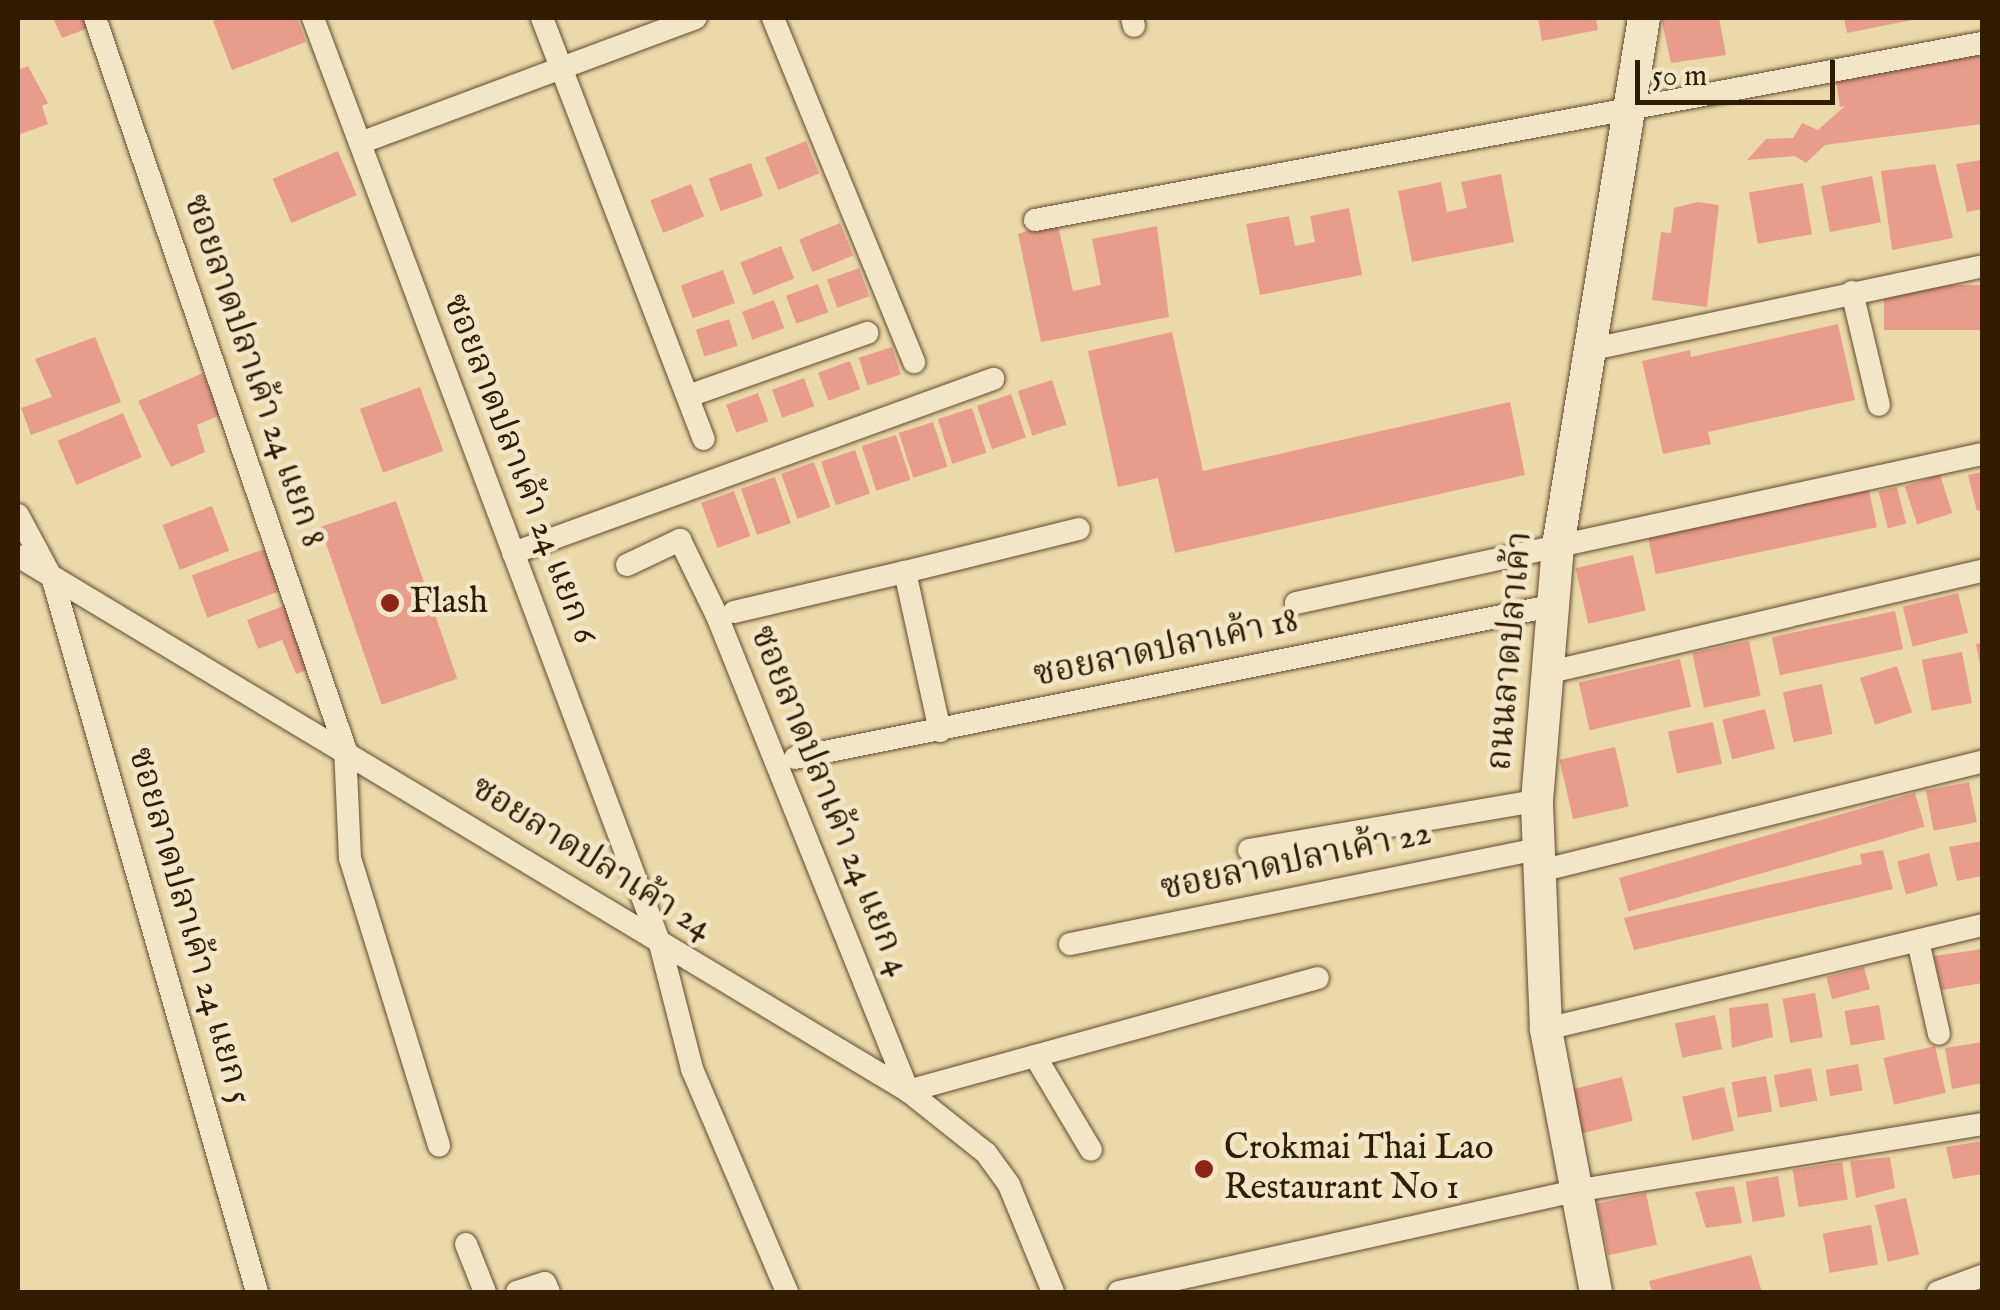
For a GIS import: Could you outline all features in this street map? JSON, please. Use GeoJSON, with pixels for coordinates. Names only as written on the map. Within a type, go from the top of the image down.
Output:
{"type":"FeatureCollection","features":[{"type":"Feature","properties":{"kind":"main road","name":"ถนนลาดปลาเค้า"},"geometry":{"type":"LineString","coordinates":[[1596,1292],[1546,1030],[1536,860],[1537,801],[1558,546],[1594,349],[1644,18]]}},
{"type":"Feature","properties":{"kind":"street","name":"ซอยลาดปลาเค้า 24 แยก 8"},"geometry":{"type":"LineString","coordinates":[[95,18],[345,748],[350,858],[439,1146]]}},
{"type":"Feature","properties":{"kind":"street","name":"ซอยลาดปลาเค้า 24 แยก 6"},"geometry":{"type":"LineString","coordinates":[[312,18],[660,944],[692,1069],[787,1292]]}},
{"type":"Feature","properties":{"kind":"street"},"geometry":{"type":"LineString","coordinates":[[542,18],[691,394],[704,439]]}},
{"type":"Feature","properties":{"kind":"street"},"geometry":{"type":"LineString","coordinates":[[360,144],[696,18]]}},
{"type":"Feature","properties":{"kind":"street"},"geometry":{"type":"LineString","coordinates":[[773,18],[914,362]]}},
{"type":"Feature","properties":{"kind":"street"},"geometry":{"type":"LineString","coordinates":[[1035,220],[1209,182],[1631,110],[1982,43]]}},
{"type":"Feature","properties":{"kind":"street"},"geometry":{"type":"LineString","coordinates":[[1594,349],[1982,266]]}},
{"type":"Feature","properties":{"kind":"street"},"geometry":{"type":"LineString","coordinates":[[1852,292],[1879,405]]}},
{"type":"Feature","properties":{"kind":"street"},"geometry":{"type":"LineString","coordinates":[[691,394],[867,333]]}},
{"type":"Feature","properties":{"kind":"street"},"geometry":{"type":"LineString","coordinates":[[514,553],[993,378]]}},
{"type":"Feature","properties":{"kind":"street"},"geometry":{"type":"LineString","coordinates":[[1296,603],[1982,454]]}},
{"type":"Feature","properties":{"kind":"street","name":"ซอยลาดปลาเค้า 24 แยก 5"},"geometry":{"type":"LineString","coordinates":[[18,515],[54,580],[257,1292]]}},
{"type":"Feature","properties":{"kind":"street"},"geometry":{"type":"LineString","coordinates":[[734,612],[1079,529]]}},
{"type":"Feature","properties":{"kind":"street","name":"ซอยลาดปลาเค้า 24 แยก 4"},"geometry":{"type":"LineString","coordinates":[[627,565],[680,540],[717,616],[908,1091]]}},
{"type":"Feature","properties":{"kind":"street","name":"ซอยลาดปลาเค้า 24"},"geometry":{"type":"LineString","coordinates":[[18,556],[345,748],[660,944],[908,1091],[986,1153],[1009,1184],[1053,1292]]}},
{"type":"Feature","properties":{"kind":"street"},"geometry":{"type":"LineString","coordinates":[[904,572],[940,730]]}},
{"type":"Feature","properties":{"kind":"street"},"geometry":{"type":"LineString","coordinates":[[1546,674],[1982,572]]}},
{"type":"Feature","properties":{"kind":"street","name":"ซอยลาดปลาเค้า 18"},"geometry":{"type":"LineString","coordinates":[[795,758],[1552,606]]}},
{"type":"Feature","properties":{"kind":"street","name":"ซอยลาดปลาเค้า 22"},"geometry":{"type":"LineString","coordinates":[[1070,944],[1536,860],[1982,762]]}},
{"type":"Feature","properties":{"kind":"street"},"geometry":{"type":"LineString","coordinates":[[1249,850],[1537,801]]}},
{"type":"Feature","properties":{"kind":"street"},"geometry":{"type":"LineString","coordinates":[[1546,1030],[1982,926]]}},
{"type":"Feature","properties":{"kind":"street"},"geometry":{"type":"LineString","coordinates":[[1918,941],[1939,1034]]}},
{"type":"Feature","properties":{"kind":"street"},"geometry":{"type":"LineString","coordinates":[[908,1091],[1318,978]]}},
{"type":"Feature","properties":{"kind":"street"},"geometry":{"type":"LineString","coordinates":[[1036,1056],[1091,1150]]}},
{"type":"Feature","properties":{"kind":"street"},"geometry":{"type":"LineString","coordinates":[[1118,1292],[1574,1191],[1982,1124]]}},
{"type":"Feature","properties":{"kind":"street"},"geometry":{"type":"LineString","coordinates":[[466,1244],[485,1292]]}},
{"type":"Feature","properties":{"kind":"street"},"geometry":{"type":"LineString","coordinates":[[1938,1292],[1982,1276]]}},
{"type":"Feature","properties":{"kind":"street"},"geometry":{"type":"LineString","coordinates":[[517,1292],[545,1284],[549,1292]]}},
{"type":"Feature","properties":{"kind":"building"},"geometry":{"type":"Polygon","coordinates":[[[53,18],[87,18],[91,27],[62,38],[53,18]]]}},
{"type":"Feature","properties":{"kind":"building"},"geometry":{"type":"Polygon","coordinates":[[[212,18],[297,18],[306,42],[232,70],[212,18]]]}},
{"type":"Feature","properties":{"kind":"building"},"geometry":{"type":"Polygon","coordinates":[[[1538,18],[1596,18],[1598,30],[1542,41],[1538,18]]]}},
{"type":"Feature","properties":{"kind":"building"},"geometry":{"type":"Polygon","coordinates":[[[1661,18],[1719,18],[1726,55],[1671,63],[1661,18]]]}},
{"type":"Feature","properties":{"kind":"building"},"geometry":{"type":"Polygon","coordinates":[[[1844,18],[1917,18],[1917,19],[1847,33],[1844,18]]]}},
{"type":"Feature","properties":{"kind":"building"},"geometry":{"type":"Polygon","coordinates":[[[1982,50],[1982,124],[1825,145],[1806,163],[1795,156],[1747,160],[1766,139],[1793,138],[1802,123],[1818,130],[1845,106],[1840,107],[1835,74],[1982,50]]]}},
{"type":"Feature","properties":{"kind":"building"},"geometry":{"type":"Polygon","coordinates":[[[28,66],[48,103],[42,106],[48,124],[18,135],[18,70],[28,66]]]}},
{"type":"Feature","properties":{"kind":"building"},"geometry":{"type":"Polygon","coordinates":[[[806,141],[819,173],[778,190],[765,157],[806,141]]]}},
{"type":"Feature","properties":{"kind":"building"},"geometry":{"type":"Polygon","coordinates":[[[338,151],[357,195],[291,223],[273,179],[338,151]]]}},
{"type":"Feature","properties":{"kind":"building"},"geometry":{"type":"Polygon","coordinates":[[[1982,160],[1982,209],[1967,212],[1956,164],[1982,160]]]}},
{"type":"Feature","properties":{"kind":"building"},"geometry":{"type":"Polygon","coordinates":[[[751,163],[763,196],[721,211],[709,178],[751,163]]]}},
{"type":"Feature","properties":{"kind":"building"},"geometry":{"type":"Polygon","coordinates":[[[1935,164],[1953,238],[1892,250],[1881,171],[1935,164]]]}},
{"type":"Feature","properties":{"kind":"building"},"geometry":{"type":"Polygon","coordinates":[[[1501,174],[1514,242],[1412,262],[1398,191],[1441,182],[1447,212],[1467,208],[1461,182],[1501,174]]]}},
{"type":"Feature","properties":{"kind":"building"},"geometry":{"type":"Polygon","coordinates":[[[1872,176],[1881,222],[1830,232],[1821,186],[1872,176]]]}},
{"type":"Feature","properties":{"kind":"building"},"geometry":{"type":"Polygon","coordinates":[[[1803,183],[1812,234],[1758,244],[1749,193],[1803,183]]]}},
{"type":"Feature","properties":{"kind":"building"},"geometry":{"type":"Polygon","coordinates":[[[691,184],[704,216],[663,233],[650,200],[691,184]]]}},
{"type":"Feature","properties":{"kind":"building"},"geometry":{"type":"Polygon","coordinates":[[[1698,202],[1719,205],[1707,307],[1652,300],[1661,232],[1671,233],[1674,208],[1698,202]]]}},
{"type":"Feature","properties":{"kind":"building"},"geometry":{"type":"Polygon","coordinates":[[[1349,208],[1362,275],[1260,295],[1246,224],[1289,216],[1295,246],[1315,242],[1310,216],[1349,208]]]}},
{"type":"Feature","properties":{"kind":"building"},"geometry":{"type":"Polygon","coordinates":[[[1057,221],[1073,291],[1101,285],[1092,239],[1157,226],[1169,317],[1041,342],[1018,234],[1057,221]]]}},
{"type":"Feature","properties":{"kind":"building"},"geometry":{"type":"Polygon","coordinates":[[[840,223],[853,255],[812,272],[799,239],[840,223]]]}},
{"type":"Feature","properties":{"kind":"building"},"geometry":{"type":"Polygon","coordinates":[[[781,246],[794,278],[753,295],[740,262],[781,246]]]}},
{"type":"Feature","properties":{"kind":"building"},"geometry":{"type":"Polygon","coordinates":[[[859,268],[869,296],[837,308],[827,280],[859,268]]]}},
{"type":"Feature","properties":{"kind":"building"},"geometry":{"type":"Polygon","coordinates":[[[723,270],[735,303],[693,318],[681,285],[723,270]]]}},
{"type":"Feature","properties":{"kind":"building"},"geometry":{"type":"Polygon","coordinates":[[[818,284],[828,312],[796,324],[786,296],[818,284]]]}},
{"type":"Feature","properties":{"kind":"building"},"geometry":{"type":"Polygon","coordinates":[[[1884,285],[1982,285],[1982,330],[1884,330],[1884,285]]]}},
{"type":"Feature","properties":{"kind":"building"},"geometry":{"type":"Polygon","coordinates":[[[774,300],[784,328],[752,340],[742,312],[774,300]]]}},
{"type":"Feature","properties":{"kind":"building"},"geometry":{"type":"Polygon","coordinates":[[[729,319],[738,346],[704,356],[696,330],[729,319]]]}},
{"type":"Feature","properties":{"kind":"building"},"geometry":{"type":"Polygon","coordinates":[[[1838,324],[1855,400],[1708,432],[1711,444],[1663,454],[1642,361],[1690,350],[1691,357],[1838,324]]]}},
{"type":"Feature","properties":{"kind":"building"},"geometry":{"type":"Polygon","coordinates":[[[1172,332],[1203,471],[1510,402],[1525,475],[1175,553],[1158,478],[1118,487],[1088,351],[1172,332]]]}},
{"type":"Feature","properties":{"kind":"building"},"geometry":{"type":"Polygon","coordinates":[[[95,337],[121,402],[31,435],[21,408],[52,397],[35,359],[95,337]]]}},
{"type":"Feature","properties":{"kind":"building"},"geometry":{"type":"Polygon","coordinates":[[[892,347],[901,375],[868,385],[859,358],[892,347]]]}},
{"type":"Feature","properties":{"kind":"building"},"geometry":{"type":"Polygon","coordinates":[[[850,361],[860,389],[828,401],[818,373],[850,361]]]}},
{"type":"Feature","properties":{"kind":"building"},"geometry":{"type":"Polygon","coordinates":[[[203,373],[220,415],[197,425],[205,452],[171,467],[138,401],[203,373]]]}},
{"type":"Feature","properties":{"kind":"building"},"geometry":{"type":"Polygon","coordinates":[[[804,378],[814,406],[782,418],[772,390],[804,378]]]}},
{"type":"Feature","properties":{"kind":"building"},"geometry":{"type":"Polygon","coordinates":[[[1052,380],[1067,425],[1032,436],[1018,391],[1052,380]]]}},
{"type":"Feature","properties":{"kind":"building"},"geometry":{"type":"Polygon","coordinates":[[[420,387],[443,451],[383,473],[360,409],[420,387]]]}},
{"type":"Feature","properties":{"kind":"building"},"geometry":{"type":"Polygon","coordinates":[[[758,393],[768,421],[736,433],[726,405],[758,393]]]}},
{"type":"Feature","properties":{"kind":"building"},"geometry":{"type":"Polygon","coordinates":[[[1011,394],[1026,437],[992,449],[977,406],[1011,394]]]}},
{"type":"Feature","properties":{"kind":"building"},"geometry":{"type":"Polygon","coordinates":[[[972,408],[987,453],[952,464],[938,419],[972,408]]]}},
{"type":"Feature","properties":{"kind":"building"},"geometry":{"type":"Polygon","coordinates":[[[123,413],[142,457],[76,485],[58,441],[123,413]]]}},
{"type":"Feature","properties":{"kind":"building"},"geometry":{"type":"Polygon","coordinates":[[[933,422],[948,467],[913,478],[899,433],[933,422]]]}},
{"type":"Feature","properties":{"kind":"building"},"geometry":{"type":"Polygon","coordinates":[[[896,435],[911,480],[876,491],[862,446],[896,435]]]}},
{"type":"Feature","properties":{"kind":"building"},"geometry":{"type":"Polygon","coordinates":[[[855,450],[870,493],[836,505],[821,462],[855,450]]]}},
{"type":"Feature","properties":{"kind":"building"},"geometry":{"type":"Polygon","coordinates":[[[814,462],[830,507],[798,519],[781,474],[814,462]]]}},
{"type":"Feature","properties":{"kind":"building"},"geometry":{"type":"Polygon","coordinates":[[[1982,472],[1982,510],[1977,511],[1968,475],[1982,472]]]}},
{"type":"Feature","properties":{"kind":"building"},"geometry":{"type":"Polygon","coordinates":[[[1940,475],[1952,513],[1917,524],[1905,486],[1940,475]]]}},
{"type":"Feature","properties":{"kind":"building"},"geometry":{"type":"Polygon","coordinates":[[[775,477],[791,523],[757,535],[741,489],[775,477]]]}},
{"type":"Feature","properties":{"kind":"building"},"geometry":{"type":"Polygon","coordinates":[[[1897,487],[1906,524],[1888,528],[1879,492],[1897,487]]]}},
{"type":"Feature","properties":{"kind":"building"},"geometry":{"type":"Polygon","coordinates":[[[1869,490],[1877,527],[1656,574],[1648,537],[1869,490]]]}},
{"type":"Feature","properties":{"kind":"building"},"geometry":{"type":"Polygon","coordinates":[[[734,491],[750,536],[718,548],[701,503],[734,491]]]}},
{"type":"Feature","properties":{"kind":"building","name":"Flash"},"geometry":{"type":"Polygon","coordinates":[[[396,501],[457,679],[382,705],[320,527],[396,501]]]}},
{"type":"Feature","properties":{"kind":"building"},"geometry":{"type":"Polygon","coordinates":[[[212,506],[229,551],[180,570],[163,525],[212,506]]]}},
{"type":"Feature","properties":{"kind":"building"},"geometry":{"type":"Polygon","coordinates":[[[267,548],[282,590],[207,618],[192,575],[267,548]]]}},
{"type":"Feature","properties":{"kind":"building"},"geometry":{"type":"Polygon","coordinates":[[[1633,555],[1646,611],[1588,624],[1576,568],[1633,555]]]}},
{"type":"Feature","properties":{"kind":"building"},"geometry":{"type":"Polygon","coordinates":[[[1958,593],[1968,633],[1913,647],[1903,607],[1958,593]]]}},
{"type":"Feature","properties":{"kind":"building"},"geometry":{"type":"Polygon","coordinates":[[[288,604],[312,668],[296,674],[282,640],[258,649],[247,620],[288,604]]]}},
{"type":"Feature","properties":{"kind":"building"},"geometry":{"type":"Polygon","coordinates":[[[1895,611],[1903,649],[1780,675],[1772,637],[1895,611]]]}},
{"type":"Feature","properties":{"kind":"building"},"geometry":{"type":"Polygon","coordinates":[[[1749,641],[1761,696],[1704,708],[1692,653],[1749,641]]]}},
{"type":"Feature","properties":{"kind":"building"},"geometry":{"type":"Polygon","coordinates":[[[1982,643],[1982,670],[1981,670],[1976,644],[1982,643]]]}},
{"type":"Feature","properties":{"kind":"building"},"geometry":{"type":"Polygon","coordinates":[[[1962,652],[1972,703],[1932,711],[1922,660],[1962,652]]]}},
{"type":"Feature","properties":{"kind":"building"},"geometry":{"type":"Polygon","coordinates":[[[1680,659],[1691,707],[1590,730],[1579,682],[1680,659]]]}},
{"type":"Feature","properties":{"kind":"building"},"geometry":{"type":"Polygon","coordinates":[[[1897,666],[1912,713],[1875,725],[1860,678],[1897,666]]]}},
{"type":"Feature","properties":{"kind":"building"},"geometry":{"type":"Polygon","coordinates":[[[1822,684],[1833,734],[1793,742],[1783,692],[1822,684]]]}},
{"type":"Feature","properties":{"kind":"building"},"geometry":{"type":"Polygon","coordinates":[[[1765,709],[1775,749],[1732,759],[1722,720],[1765,709]]]}},
{"type":"Feature","properties":{"kind":"building"},"geometry":{"type":"Polygon","coordinates":[[[1713,722],[1722,764],[1677,774],[1668,732],[1713,722]]]}},
{"type":"Feature","properties":{"kind":"building"},"geometry":{"type":"Polygon","coordinates":[[[1615,747],[1629,806],[1573,819],[1559,760],[1615,747]]]}},
{"type":"Feature","properties":{"kind":"building"},"geometry":{"type":"Polygon","coordinates":[[[1969,782],[1977,822],[1934,831],[1926,790],[1969,782]]]}},
{"type":"Feature","properties":{"kind":"building"},"geometry":{"type":"Polygon","coordinates":[[[1915,793],[1925,827],[1629,912],[1619,878],[1915,793]]]}},
{"type":"Feature","properties":{"kind":"building"},"geometry":{"type":"Polygon","coordinates":[[[1982,841],[1982,876],[1957,881],[1949,847],[1982,841]]]}},
{"type":"Feature","properties":{"kind":"building"},"geometry":{"type":"Polygon","coordinates":[[[1883,850],[1893,889],[1634,950],[1624,918],[1862,864],[1860,854],[1883,850]]]}},
{"type":"Feature","properties":{"kind":"building"},"geometry":{"type":"Polygon","coordinates":[[[1929,853],[1938,886],[1906,894],[1897,862],[1929,853]]]}},
{"type":"Feature","properties":{"kind":"building"},"geometry":{"type":"Polygon","coordinates":[[[1982,949],[1982,983],[1942,990],[1934,956],[1982,949]]]}},
{"type":"Feature","properties":{"kind":"building"},"geometry":{"type":"Polygon","coordinates":[[[1864,967],[1870,989],[1832,999],[1826,977],[1864,967]]]}},
{"type":"Feature","properties":{"kind":"building"},"geometry":{"type":"Polygon","coordinates":[[[1815,993],[1823,1037],[1790,1043],[1783,999],[1815,993]]]}},
{"type":"Feature","properties":{"kind":"building"},"geometry":{"type":"Polygon","coordinates":[[[1768,1003],[1773,1037],[1732,1048],[1729,1008],[1768,1003]]]}},
{"type":"Feature","properties":{"kind":"building"},"geometry":{"type":"Polygon","coordinates":[[[1879,1005],[1885,1039],[1851,1046],[1845,1011],[1879,1005]]]}},
{"type":"Feature","properties":{"kind":"building"},"geometry":{"type":"Polygon","coordinates":[[[1715,1015],[1722,1049],[1682,1058],[1675,1024],[1715,1015]]]}},
{"type":"Feature","properties":{"kind":"building"},"geometry":{"type":"Polygon","coordinates":[[[1982,1042],[1982,1083],[1952,1089],[1945,1048],[1982,1042]]]}},
{"type":"Feature","properties":{"kind":"building"},"geometry":{"type":"Polygon","coordinates":[[[1935,1046],[1946,1093],[1894,1105],[1883,1058],[1935,1046]]]}},
{"type":"Feature","properties":{"kind":"building"},"geometry":{"type":"Polygon","coordinates":[[[1858,1064],[1863,1091],[1830,1096],[1826,1070],[1858,1064]]]}},
{"type":"Feature","properties":{"kind":"building"},"geometry":{"type":"Polygon","coordinates":[[[1811,1068],[1817,1100],[1780,1108],[1774,1075],[1811,1068]]]}},
{"type":"Feature","properties":{"kind":"building"},"geometry":{"type":"Polygon","coordinates":[[[1766,1076],[1772,1111],[1738,1118],[1732,1082],[1766,1076]]]}},
{"type":"Feature","properties":{"kind":"building"},"geometry":{"type":"Polygon","coordinates":[[[1622,1077],[1633,1121],[1581,1133],[1571,1090],[1622,1077]]]}},
{"type":"Feature","properties":{"kind":"building"},"geometry":{"type":"Polygon","coordinates":[[[1724,1087],[1734,1131],[1692,1141],[1682,1097],[1724,1087]]]}},
{"type":"Feature","properties":{"kind":"building"},"geometry":{"type":"Polygon","coordinates":[[[1982,1141],[1982,1174],[1953,1179],[1946,1147],[1982,1141]]]}},
{"type":"Feature","properties":{"kind":"building"},"geometry":{"type":"Polygon","coordinates":[[[1890,1157],[1895,1188],[1856,1198],[1850,1161],[1890,1157]]]}},
{"type":"Feature","properties":{"kind":"building"},"geometry":{"type":"Polygon","coordinates":[[[1842,1162],[1848,1200],[1799,1207],[1793,1170],[1842,1162]]]}},
{"type":"Feature","properties":{"kind":"building"},"geometry":{"type":"Polygon","coordinates":[[[1778,1176],[1785,1216],[1753,1222],[1746,1182],[1778,1176]]]}},
{"type":"Feature","properties":{"kind":"building"},"geometry":{"type":"Polygon","coordinates":[[[1734,1186],[1742,1223],[1706,1228],[1695,1192],[1734,1186]]]}},
{"type":"Feature","properties":{"kind":"building"},"geometry":{"type":"Polygon","coordinates":[[[1646,1193],[1657,1245],[1608,1255],[1597,1203],[1646,1193]]]}},
{"type":"Feature","properties":{"kind":"building"},"geometry":{"type":"Polygon","coordinates":[[[1906,1198],[1919,1255],[1888,1262],[1875,1205],[1906,1198]]]}},
{"type":"Feature","properties":{"kind":"building"},"geometry":{"type":"Polygon","coordinates":[[[1871,1225],[1878,1264],[1830,1273],[1823,1234],[1871,1225]]]}},
{"type":"Feature","properties":{"kind":"building"},"geometry":{"type":"Polygon","coordinates":[[[1751,1255],[1762,1292],[1652,1292],[1649,1281],[1751,1255]]]}},
{"type":"Feature","properties":{"kind":"place","name":"Flash"},"geometry":{"type":"Point","coordinates":[390,603]}},
{"type":"Feature","properties":{"kind":"place","name":"Crokmai Thai Lao Restaurant No 1"},"geometry":{"type":"Point","coordinates":[1204,1169]}}]}
